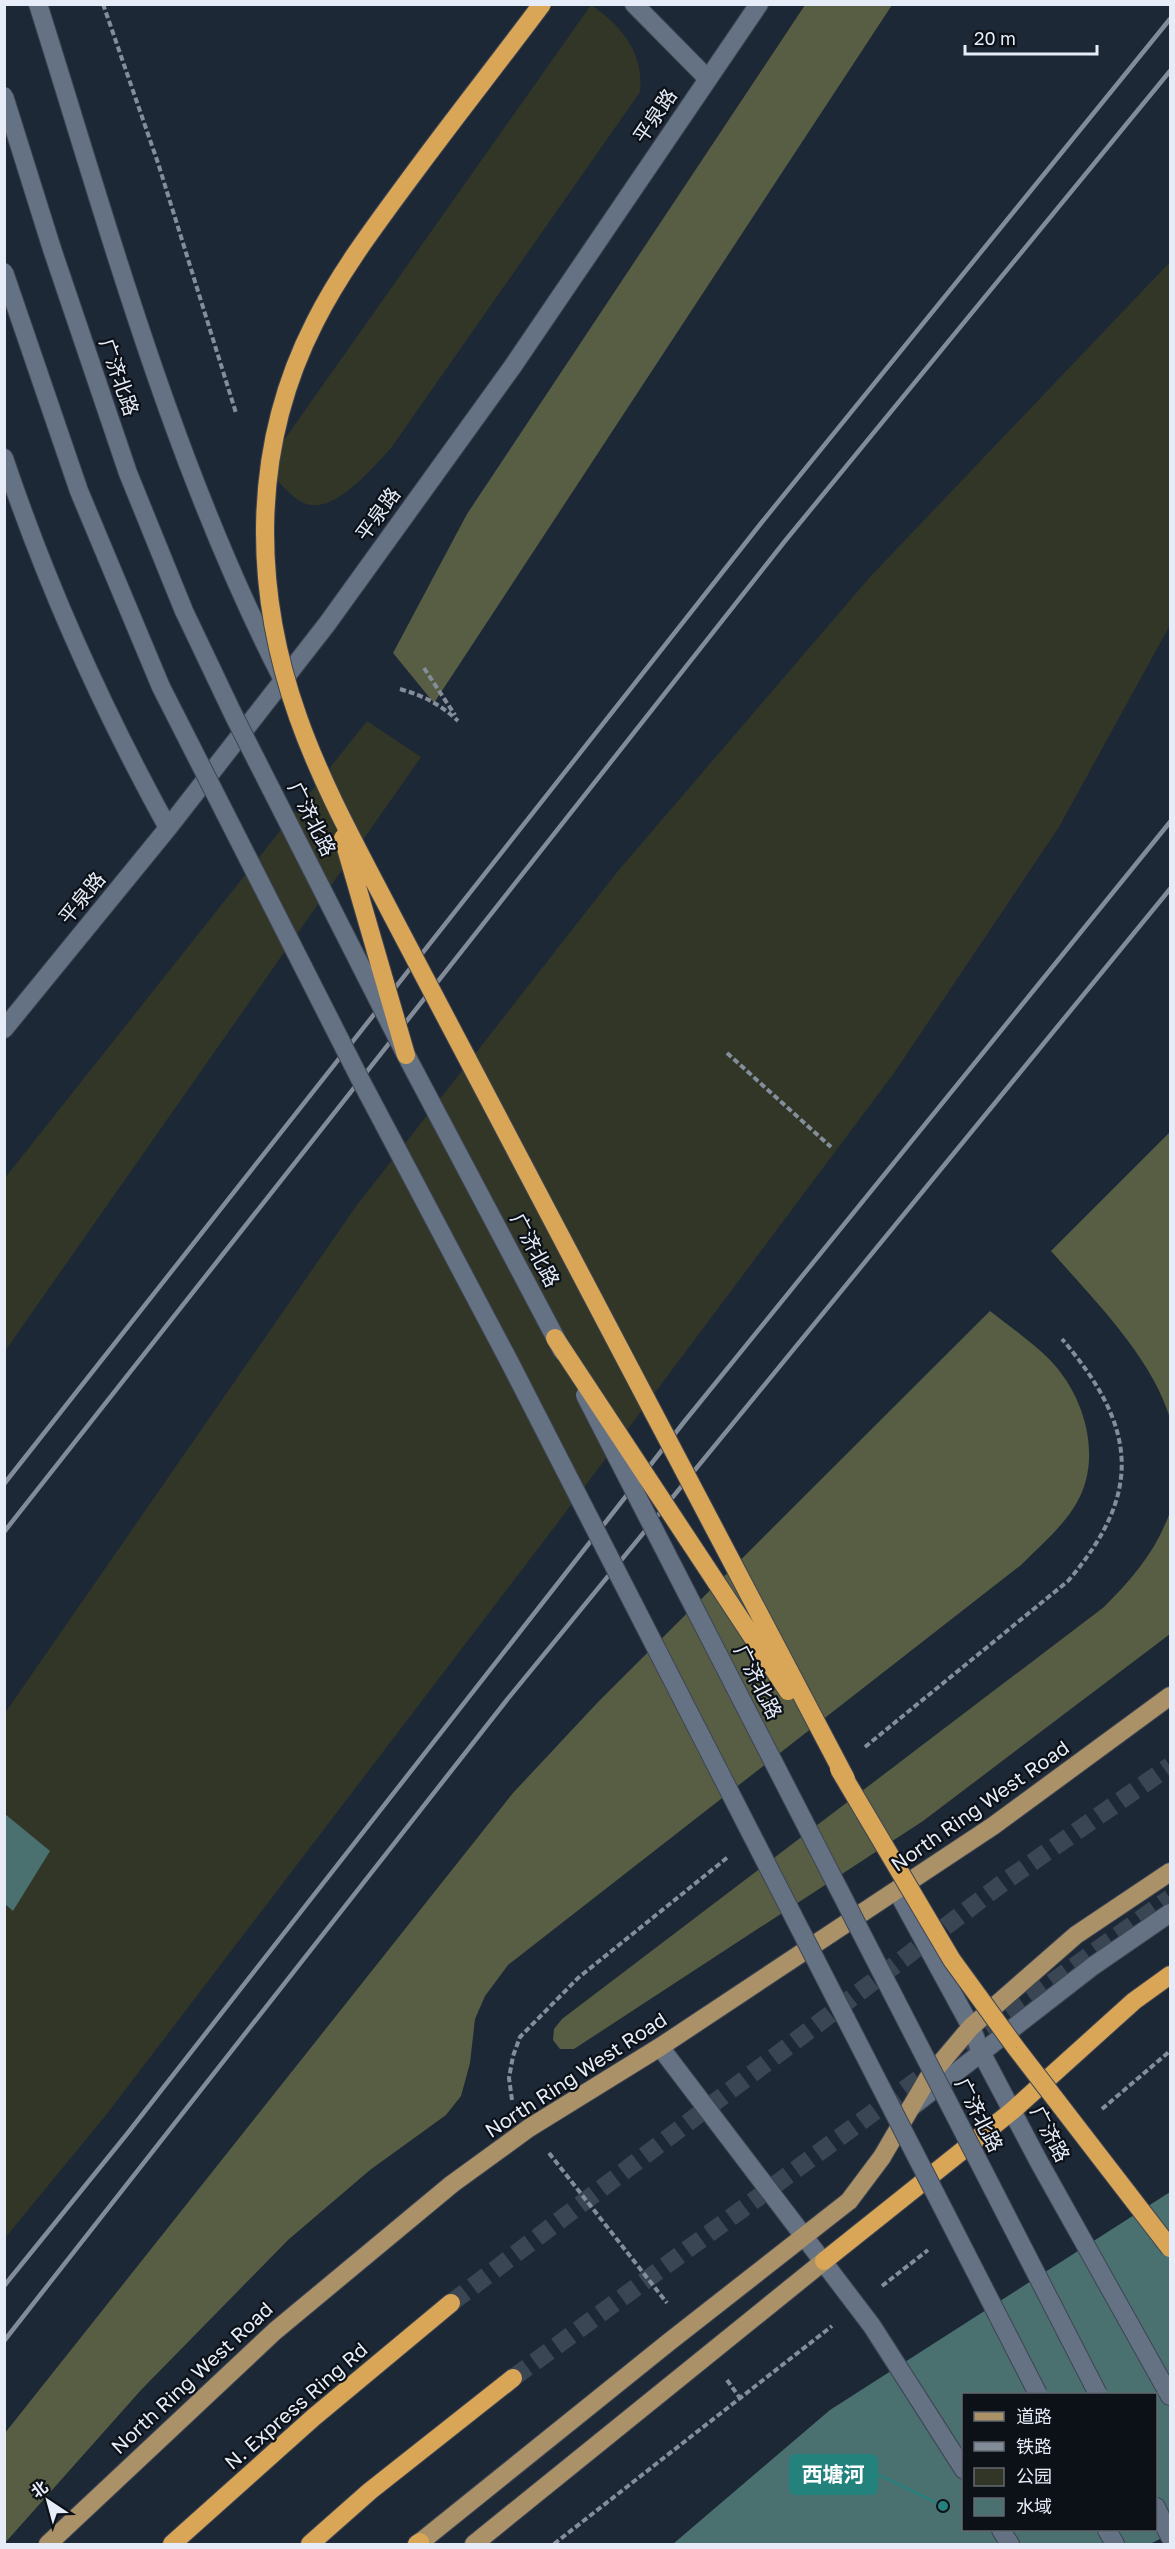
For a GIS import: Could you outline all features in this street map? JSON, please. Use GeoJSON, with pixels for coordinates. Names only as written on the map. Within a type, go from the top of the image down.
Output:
{"type":"FeatureCollection","features":[{"type":"Feature","properties":{"kind":"highway"},"geometry":{"type":"LineString","coordinates":[[543,4],[404,186],[333,289],[305,343],[277,425],[266,485],[264,513],[268,600],[298,719],[330,793],[846,1779]]}},
{"type":"Feature","properties":{"kind":"highway"},"geometry":{"type":"LineString","coordinates":[[330,793],[406,1055]]}},
{"type":"Feature","properties":{"kind":"highway"},"geometry":{"type":"LineString","coordinates":[[555,1338],[846,1779],[958,1968],[1170,2248]]}},
{"type":"Feature","properties":{"kind":"highway"},"geometry":{"type":"LineString","coordinates":[[824,2261],[1012,2111],[1134,2001],[1170,1976]]}},
{"type":"Feature","properties":{"kind":"highway","name":"N. Express Ring Rd"},"geometry":{"type":"LineString","coordinates":[[172,2544],[314,2417],[451,2303]]}},
{"type":"Feature","properties":{"kind":"highway"},"geometry":{"type":"LineString","coordinates":[[310,2544],[370,2491],[513,2378]]}},
{"type":"Feature","properties":{"kind":"main road"},"geometry":{"type":"LineString","coordinates":[[38,4],[108,231],[168,409],[222,550],[282,678]]}},
{"type":"Feature","properties":{"kind":"main road"},"geometry":{"type":"LineString","coordinates":[[634,4],[708,79]]}},
{"type":"Feature","properties":{"kind":"main road","name":"平泉路"},"geometry":{"type":"LineString","coordinates":[[4,1029],[168,828],[282,678],[327,624],[513,366],[759,4]]}},
{"type":"Feature","properties":{"kind":"main road","name":"广济北路"},"geometry":{"type":"LineString","coordinates":[[4,96],[101,395],[164,563],[224,695],[406,1055],[555,1338],[1097,2393]]}},
{"type":"Feature","properties":{"kind":"main road"},"geometry":{"type":"LineString","coordinates":[[4,272],[79,491],[160,687],[360,1079],[515,1372],[1037,2393]]}},
{"type":"Feature","properties":{"kind":"main road"},"geometry":{"type":"LineString","coordinates":[[4,458],[43,563],[82,656],[134,766],[168,828]]}},
{"type":"Feature","properties":{"kind":"main road","name":"North Ring West Road"},"geometry":{"type":"LineString","coordinates":[[48,2544],[275,2331],[416,2213],[529,2128],[660,2047],[1001,1821],[1170,1696]]}},
{"type":"Feature","properties":{"kind":"main road"},"geometry":{"type":"LineString","coordinates":[[418,2544],[849,2201],[868,2179],[906,2111],[928,2078],[971,2026],[1076,1935],[1170,1872]]}},
{"type":"Feature","properties":{"kind":"main road","name":"广济路"},"geometry":{"type":"LineString","coordinates":[[897,1891],[971,2026],[981,2052],[1012,2111],[1170,2396]]}},
{"type":"Feature","properties":{"kind":"main road"},"geometry":{"type":"LineString","coordinates":[[906,2111],[1094,1966],[1170,1913]]}},
{"type":"Feature","properties":{"kind":"main road"},"geometry":{"type":"LineString","coordinates":[[660,2047],[879,2336],[962,2467]]}},
{"type":"Feature","properties":{"kind":"main road"},"geometry":{"type":"LineString","coordinates":[[474,2544],[824,2261]]}},
{"type":"Feature","properties":{"kind":"main road"},"geometry":{"type":"LineString","coordinates":[[1157,2511],[1170,2537]]}},
{"type":"Feature","properties":{"kind":"main road"},"geometry":{"type":"LineString","coordinates":[[1002,2531],[1010,2544]]}},
{"type":"Feature","properties":{"kind":"path"},"geometry":{"type":"LineString","coordinates":[[103,4],[158,163],[236,413]]}},
{"type":"Feature","properties":{"kind":"path"},"geometry":{"type":"LineString","coordinates":[[400,689],[429,698],[443,706],[458,721],[424,668]]}},
{"type":"Feature","properties":{"kind":"path"},"geometry":{"type":"LineString","coordinates":[[727,1053],[831,1147]]}},
{"type":"Feature","properties":{"kind":"path"},"geometry":{"type":"LineString","coordinates":[[1163,2056],[1170,2051]]}},
{"type":"Feature","properties":{"kind":"path"},"geometry":{"type":"LineString","coordinates":[[529,2128],[687,2328]]}},
{"type":"Feature","properties":{"kind":"path"},"geometry":{"type":"LineString","coordinates":[[708,2355],[740,2398]]}},
{"type":"Feature","properties":{"kind":"green space"},"geometry":{"type":"Polygon","coordinates":[[[591,5],[612,22],[629,42],[638,65],[640,92],[391,448],[355,485],[333,500],[311,505],[298,500],[265,467],[591,5]]]}},
{"type":"Feature","properties":{"kind":"green space"},"geometry":{"type":"Polygon","coordinates":[[[1170,262],[1170,625],[1059,827],[894,1073],[556,1525],[106,2115],[5,2238],[5,1713],[357,1205],[618,871],[870,577],[1170,262]]]}},
{"type":"Feature","properties":{"kind":"green space"},"geometry":{"type":"Polygon","coordinates":[[[367,721],[421,757],[5,1351],[5,1178],[367,721]]]}},
{"type":"Feature","properties":{"kind":"shaded area"},"geometry":{"type":"Polygon","coordinates":[[[805,5],[892,5],[434,703],[393,653],[467,514],[805,5]]]}},
{"type":"Feature","properties":{"kind":"shaded area"},"geometry":{"type":"Polygon","coordinates":[[[1170,1132],[1170,1418],[1149,1372],[1135,1351],[1119,1329],[1051,1251],[1170,1132]]]}},
{"type":"Feature","properties":{"kind":"shaded area"},"geometry":{"type":"Polygon","coordinates":[[[990,1311],[1050,1360],[1071,1388],[1085,1422],[1089,1457],[1087,1475],[1077,1503],[1063,1522],[1021,1565],[508,1965],[485,1996],[475,2019],[470,2063],[461,2096],[446,2115],[370,2170],[288,2240],[141,2390],[5,2543],[5,2433],[513,1793],[599,1701],[990,1311]]]}},
{"type":"Feature","properties":{"kind":"shaded area"},"geometry":{"type":"Polygon","coordinates":[[[1170,1512],[1170,1634],[923,1821],[574,2049],[560,2049],[553,2040],[554,2029],[562,2019],[1104,1607],[1151,1552],[1170,1512]]]}},
{"type":"Feature","properties":{"kind":"water"},"geometry":{"type":"Polygon","coordinates":[[[5,1814],[50,1851],[13,1911],[5,1904],[5,1814]]]}},
{"type":"Feature","properties":{"kind":"water"},"geometry":{"type":"Polygon","coordinates":[[[1170,2192],[1170,2534],[1150,2544],[673,2544],[830,2410],[1170,2192]]]}},
{"type":"Feature","properties":{"kind":"tunnel"},"geometry":{"type":"LineString","coordinates":[[451,2303],[1004,1882],[1170,1766]]}},
{"type":"Feature","properties":{"kind":"tunnel"},"geometry":{"type":"LineString","coordinates":[[964,2045],[1170,1898]]}},
{"type":"Feature","properties":{"kind":"tunnel"},"geometry":{"type":"LineString","coordinates":[[513,2378],[935,2067]]}},
{"type":"Feature","properties":{"kind":"railway"},"geometry":{"type":"LineString","coordinates":[[4,1484],[762,522],[1170,19]]}},
{"type":"Feature","properties":{"kind":"railway"},"geometry":{"type":"LineString","coordinates":[[4,1532],[785,541],[1170,71]]}},
{"type":"Feature","properties":{"kind":"railway"},"geometry":{"type":"LineString","coordinates":[[4,2286],[127,2134],[684,1422],[1170,822]]}},
{"type":"Feature","properties":{"kind":"railway"},"geometry":{"type":"LineString","coordinates":[[4,2341],[506,1701],[1170,889]]}},
{"type":"Feature","properties":{"kind":"place","name":"西塘河"},"geometry":{"type":"Point","coordinates":[943,2506]}}]}
